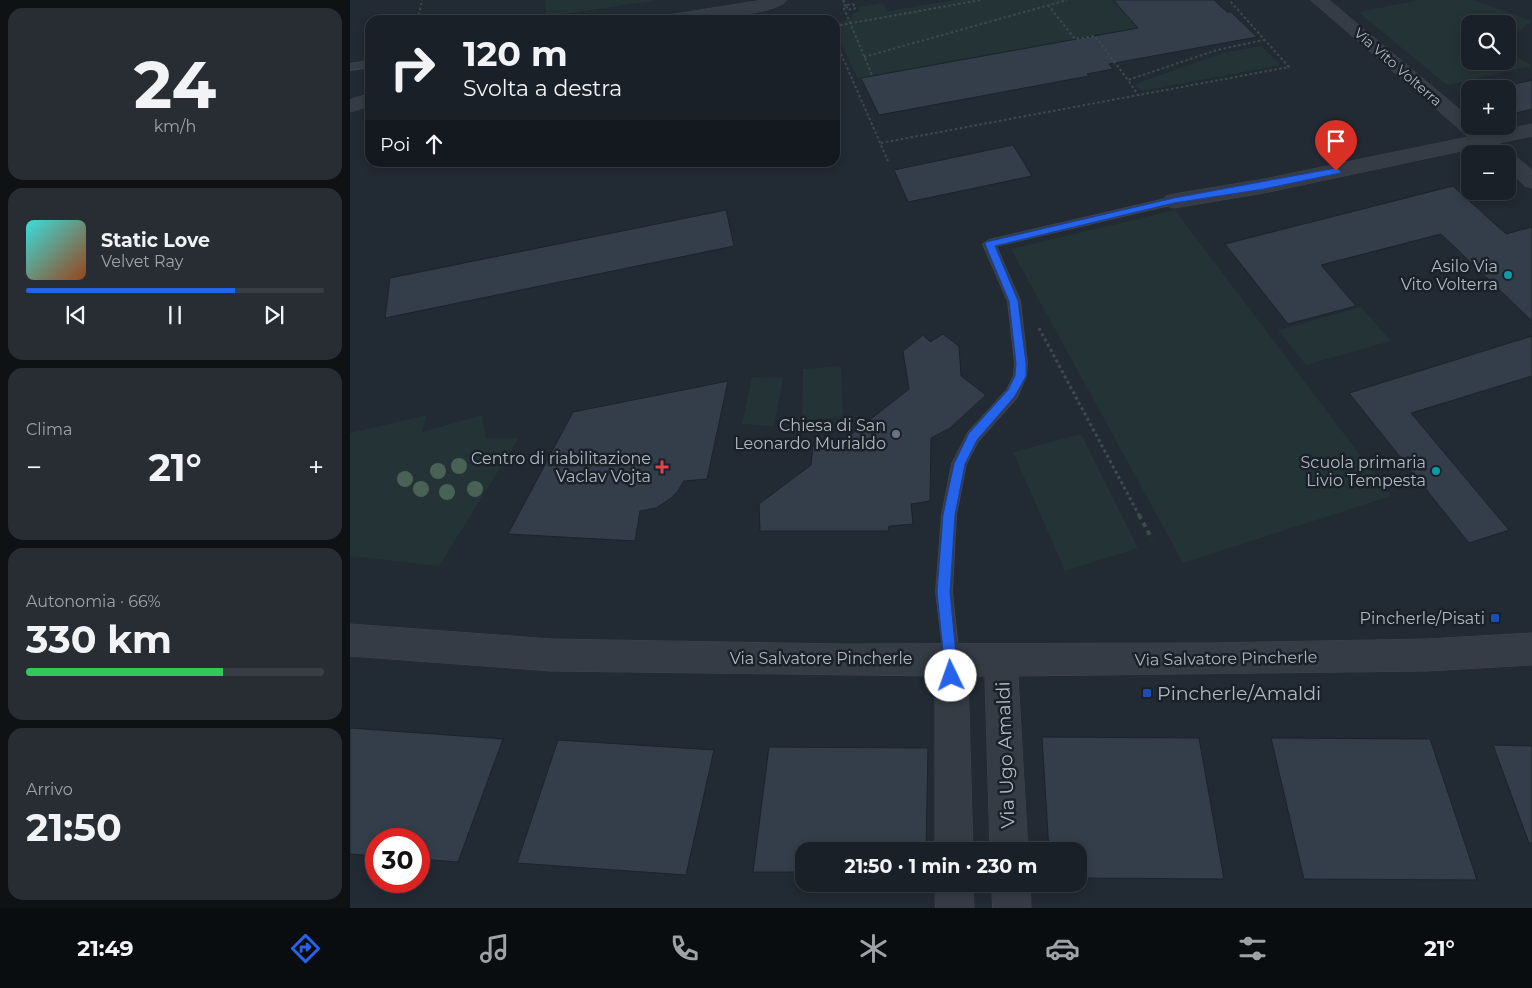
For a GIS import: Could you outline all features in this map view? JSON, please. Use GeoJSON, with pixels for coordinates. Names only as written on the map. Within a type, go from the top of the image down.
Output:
{"type":"FeatureCollection","features":[{"type":"Feature","properties":{"kind":"street"},"geometry":{"type":"LineString","coordinates":[[700,15],[770,4],[780,0]]}},
{"type":"Feature","properties":{"kind":"street","name":"Via Vito Volterra"},"geometry":{"type":"LineString","coordinates":[[1320,0],[1489,145]]}},
{"type":"Feature","properties":{"kind":"street"},"geometry":{"type":"LineString","coordinates":[[350,106],[365,102]]}},
{"type":"Feature","properties":{"kind":"street"},"geometry":{"type":"LineString","coordinates":[[1174,200],[1264,186],[1532,130]]}},
{"type":"Feature","properties":{"kind":"street"},"geometry":{"type":"LineString","coordinates":[[1516,167],[1532,181]]}},
{"type":"Feature","properties":{"kind":"street","name":"Via Salvatore Pincherle"},"geometry":{"type":"LineString","coordinates":[[350,640],[551,654],[841,660],[1001,658],[1218,659],[1427,655],[1532,649]]}},
{"type":"Feature","properties":{"kind":"street","name":"Via Ugo Amaldi"},"geometry":{"type":"LineString","coordinates":[[1001,658],[1009,842]]}},
{"type":"Feature","properties":{"kind":"street"},"geometry":{"type":"LineString","coordinates":[[951,659],[954,842]]}},
{"type":"Feature","properties":{"kind":"street"},"geometry":{"type":"LineString","coordinates":[[954,892],[954,908]]}},
{"type":"Feature","properties":{"kind":"street"},"geometry":{"type":"LineString","coordinates":[[1011,892],[1012,908]]}},
{"type":"Feature","properties":{"kind":"lane"},"geometry":{"type":"LineString","coordinates":[[350,67],[365,65]]}},
{"type":"Feature","properties":{"kind":"lane"},"geometry":{"type":"LineString","coordinates":[[951,659],[944,592],[949,515],[959,464],[973,437],[1012,393],[1020,376],[1021,363],[1014,301],[990,244],[1174,200]]}},
{"type":"Feature","properties":{"kind":"path"},"geometry":{"type":"LineString","coordinates":[[419,15],[422,0]]}},
{"type":"Feature","properties":{"kind":"path"},"geometry":{"type":"LineString","coordinates":[[843,0],[846,5],[848,10],[856,8],[853,4],[848,5],[843,6],[852,22],[872,75]]}},
{"type":"Feature","properties":{"kind":"path"},"geometry":{"type":"LineString","coordinates":[[840,25],[981,0]]}},
{"type":"Feature","properties":{"kind":"path"},"geometry":{"type":"LineString","coordinates":[[864,57],[1067,0]]}},
{"type":"Feature","properties":{"kind":"path"},"geometry":{"type":"LineString","coordinates":[[881,143],[1289,67],[1229,0]]}},
{"type":"Feature","properties":{"kind":"path"},"geometry":{"type":"LineString","coordinates":[[1048,5],[1075,39],[1095,36],[1139,96]]}},
{"type":"Feature","properties":{"kind":"path"},"geometry":{"type":"LineString","coordinates":[[1128,80],[1217,50],[1264,40]]}},
{"type":"Feature","properties":{"kind":"path"},"geometry":{"type":"LineString","coordinates":[[840,51],[888,161]]}},
{"type":"Feature","properties":{"kind":"path"},"geometry":{"type":"LineString","coordinates":[[1014,301],[1033,315],[1152,540]]}},
{"type":"Feature","properties":{"kind":"shaded area"},"geometry":{"type":"Polygon","coordinates":[[[545,0],[657,0],[559,15],[546,15],[545,0]]]}},
{"type":"Feature","properties":{"kind":"shaded area"},"geometry":{"type":"Polygon","coordinates":[[[954,0],[1129,0],[1132,21],[1138,28],[858,79],[840,41],[840,22],[853,19],[851,13],[859,11],[859,7],[883,3],[888,11],[954,0]]]}},
{"type":"Feature","properties":{"kind":"shaded area"},"geometry":{"type":"Polygon","coordinates":[[[1419,0],[1474,0],[1515,15],[1461,15],[1461,70],[1514,70],[1469,80],[1461,80],[1461,82],[1447,85],[1358,12],[1419,0]]]}},
{"type":"Feature","properties":{"kind":"shaded area"},"geometry":{"type":"Polygon","coordinates":[[[1516,15],[1532,21],[1516,34],[1516,15]]]}},
{"type":"Feature","properties":{"kind":"shaded area"},"geometry":{"type":"Polygon","coordinates":[[[1261,46],[1281,65],[1141,91],[1135,84],[1223,53],[1261,46]]]}},
{"type":"Feature","properties":{"kind":"shaded area"},"geometry":{"type":"Polygon","coordinates":[[[1516,56],[1532,66],[1516,70],[1516,56]]]}},
{"type":"Feature","properties":{"kind":"shaded area"},"geometry":{"type":"Polygon","coordinates":[[[1175,210],[1391,496],[1183,563],[1011,249],[1175,210]]]}},
{"type":"Feature","properties":{"kind":"shaded area"},"geometry":{"type":"Polygon","coordinates":[[[1361,307],[1391,341],[1306,365],[1278,330],[1361,307]]]}},
{"type":"Feature","properties":{"kind":"shaded area"},"geometry":{"type":"Polygon","coordinates":[[[841,366],[843,417],[802,420],[803,369],[841,366]]]}},
{"type":"Feature","properties":{"kind":"shaded area"},"geometry":{"type":"Polygon","coordinates":[[[752,377],[783,378],[774,426],[742,424],[752,377]]]}},
{"type":"Feature","properties":{"kind":"shaded area"},"geometry":{"type":"Polygon","coordinates":[[[427,415],[422,432],[482,415],[486,438],[519,438],[439,566],[350,556],[350,433],[427,415]]]}},
{"type":"Feature","properties":{"kind":"shaded area"},"geometry":{"type":"Polygon","coordinates":[[[1081,434],[1138,548],[1065,571],[1013,452],[1081,434]]]}},
{"type":"Feature","properties":{"kind":"building"},"geometry":{"type":"Polygon","coordinates":[[[1113,0],[1214,0],[1227,12],[1231,12],[1257,37],[1109,64],[1113,69],[1087,74],[1089,76],[879,115],[861,78],[1138,28],[1113,0]]]}},
{"type":"Feature","properties":{"kind":"building"},"geometry":{"type":"Polygon","coordinates":[[[1532,80],[1532,109],[1516,113],[1516,84],[1532,80]]]}},
{"type":"Feature","properties":{"kind":"building"},"geometry":{"type":"Polygon","coordinates":[[[1013,145],[1032,176],[908,202],[894,170],[1013,145]]]}},
{"type":"Feature","properties":{"kind":"building"},"geometry":{"type":"Polygon","coordinates":[[[1453,186],[1461,193],[1461,200],[1468,200],[1506,234],[1532,227],[1532,321],[1441,234],[1321,265],[1356,306],[1288,324],[1225,244],[1453,186]]]}},
{"type":"Feature","properties":{"kind":"building"},"geometry":{"type":"Polygon","coordinates":[[[726,210],[734,246],[385,318],[390,278],[726,210]]]}},
{"type":"Feature","properties":{"kind":"building","name":"Chiesa di San Leonardo Murialdo"},"geometry":{"type":"Polygon","coordinates":[[[943,334],[959,346],[961,376],[986,395],[950,428],[931,438],[930,501],[911,504],[913,524],[889,526],[888,531],[760,531],[759,504],[811,465],[813,445],[838,445],[909,389],[903,351],[923,335],[930,342],[943,334]]]}},
{"type":"Feature","properties":{"kind":"building","name":"Scuola primaria Livio Tempesta"},"geometry":{"type":"Polygon","coordinates":[[[1532,336],[1532,376],[1411,413],[1509,530],[1469,543],[1349,393],[1532,336]]]}},
{"type":"Feature","properties":{"kind":"building","name":"Centro di riabilitazione Vaclav Vojta"},"geometry":{"type":"Polygon","coordinates":[[[728,381],[707,479],[684,481],[670,499],[656,508],[640,511],[635,541],[508,534],[573,412],[728,381]]]}},
{"type":"Feature","properties":{"kind":"building"},"geometry":{"type":"Polygon","coordinates":[[[350,728],[503,739],[458,862],[430,860],[430,828],[365,828],[365,855],[350,854],[350,728]]]}},
{"type":"Feature","properties":{"kind":"building"},"geometry":{"type":"Polygon","coordinates":[[[1042,737],[1199,738],[1224,879],[1087,878],[1087,842],[1048,842],[1042,737]]]}},
{"type":"Feature","properties":{"kind":"building"},"geometry":{"type":"Polygon","coordinates":[[[1271,738],[1430,739],[1477,880],[1304,879],[1271,738]]]}},
{"type":"Feature","properties":{"kind":"building"},"geometry":{"type":"Polygon","coordinates":[[[558,740],[714,750],[686,875],[517,863],[558,740]]]}},
{"type":"Feature","properties":{"kind":"building"},"geometry":{"type":"Polygon","coordinates":[[[1493,745],[1532,746],[1532,843],[1529,843],[1493,745]]]}},
{"type":"Feature","properties":{"kind":"building"},"geometry":{"type":"Polygon","coordinates":[[[769,747],[928,748],[926,842],[795,842],[795,872],[753,872],[769,747]]]}},
{"type":"Feature","properties":{"kind":"place","name":"Asilo Via Vito Volterra"},"geometry":{"type":"Point","coordinates":[1508,275]}},
{"type":"Feature","properties":{"kind":"place","name":"Chiesa di San Leonardo Murialdo"},"geometry":{"type":"Point","coordinates":[896,434]}},
{"type":"Feature","properties":{"kind":"place","name":"Centro di riabilitazione Vaclav Vojta"},"geometry":{"type":"Point","coordinates":[662,467]}},
{"type":"Feature","properties":{"kind":"place","name":"Scuola primaria Livio Tempesta"},"geometry":{"type":"Point","coordinates":[1436,471]}},
{"type":"Feature","properties":{"kind":"place","name":"Pincherle/Pisati"},"geometry":{"type":"Point","coordinates":[1495,618]}},
{"type":"Feature","properties":{"kind":"place","name":"Pincherle/Amaldi"},"geometry":{"type":"Point","coordinates":[1147,693]}},
{"type":"Feature","properties":{"kind":"route"},"geometry":{"type":"LineString","coordinates":[[951,676],[944,592],[949,515],[959,464],[973,437],[986,419],[1012,393],[1020,376],[1021,363],[1014,301],[990,244],[1174,200],[1264,186],[1336,171]]}}]}
